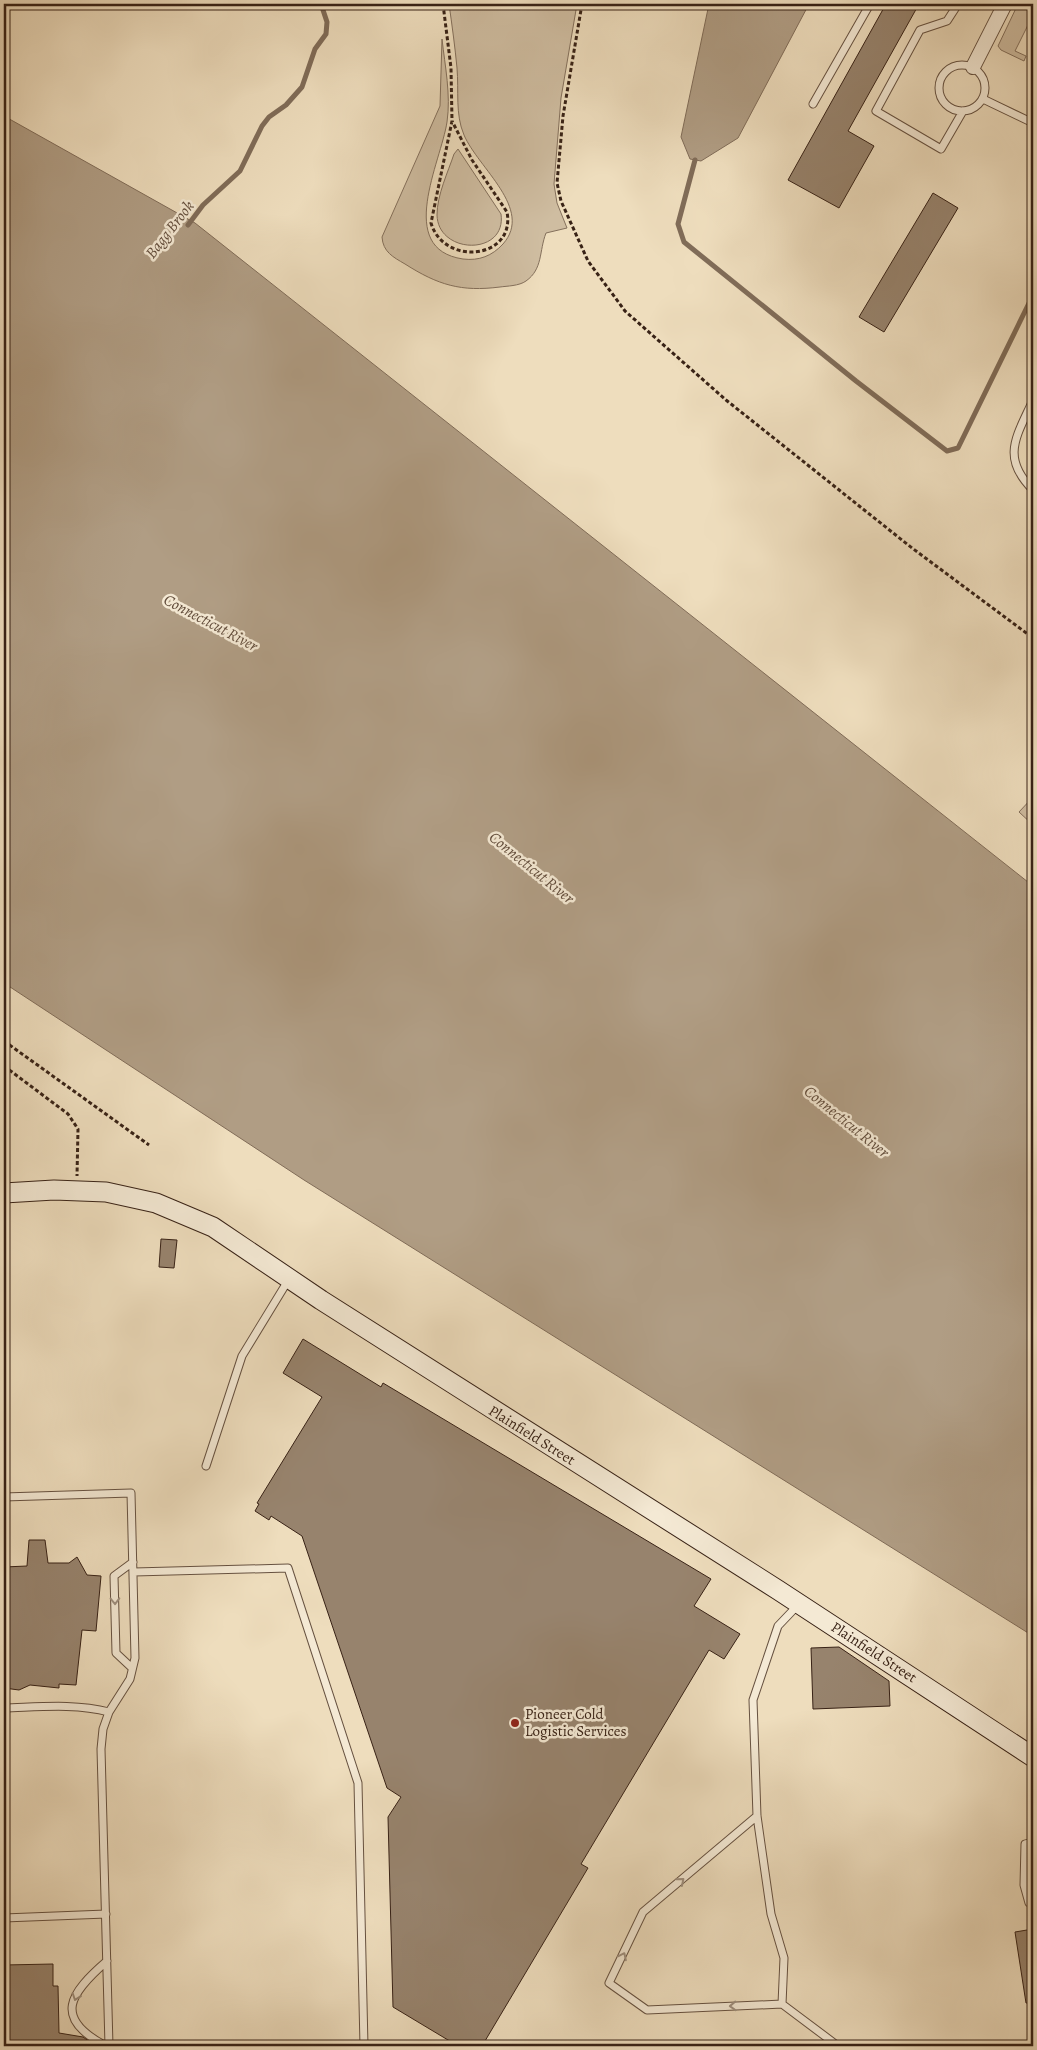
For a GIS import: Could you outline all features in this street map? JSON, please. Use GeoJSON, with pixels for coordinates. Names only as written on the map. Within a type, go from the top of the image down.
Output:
{"type":"FeatureCollection","features":[{"type":"Feature","properties":{"kind":"street"},"geometry":{"type":"LineString","coordinates":[[973,67],[1005,4]]}},
{"type":"Feature","properties":{"kind":"street","name":"Plainfield Street"},"geometry":{"type":"LineString","coordinates":[[4,1193],[106,1192],[156,1203],[213,1227],[290,1279],[799,1603],[1033,1757]]}},
{"type":"Feature","properties":{"kind":"lane"},"geometry":{"type":"LineString","coordinates":[[813,104],[870,4]]}},
{"type":"Feature","properties":{"kind":"lane"},"geometry":{"type":"LineString","coordinates":[[958,4],[947,21],[920,30],[876,111],[941,149],[963,111]]}},
{"type":"Feature","properties":{"kind":"lane"},"geometry":{"type":"LineString","coordinates":[[961,64],[973,67],[982,74],[985,82],[983,99],[973,108],[963,111],[952,109],[946,105],[939,92],[939,84],[946,71],[953,66],[961,64]]}},
{"type":"Feature","properties":{"kind":"lane"},"geometry":{"type":"LineString","coordinates":[[983,99],[1033,123]]}},
{"type":"Feature","properties":{"kind":"lane"},"geometry":{"type":"LineString","coordinates":[[1033,400],[1015,441],[1013,453],[1015,466],[1022,478],[1033,490]]}},
{"type":"Feature","properties":{"kind":"lane"},"geometry":{"type":"LineString","coordinates":[[206,1466],[242,1356],[290,1279]]}},
{"type":"Feature","properties":{"kind":"lane"},"geometry":{"type":"LineString","coordinates":[[4,1497],[131,1493],[136,1641],[130,1678],[109,1712],[103,1729],[101,1749],[106,1914],[107,1961],[108,2046],[80,2031],[73,2016],[73,2002],[78,1989],[107,1961]]}},
{"type":"Feature","properties":{"kind":"lane"},"geometry":{"type":"LineString","coordinates":[[132,1668],[116,1653],[114,1576],[133,1562]]}},
{"type":"Feature","properties":{"kind":"lane"},"geometry":{"type":"LineString","coordinates":[[134,1572],[288,1568],[358,1783],[364,2046]]}},
{"type":"Feature","properties":{"kind":"lane"},"geometry":{"type":"LineString","coordinates":[[782,2004],[784,1958],[772,1914],[757,1816],[753,1700],[778,1626],[799,1603]]}},
{"type":"Feature","properties":{"kind":"lane"},"geometry":{"type":"LineString","coordinates":[[4,1708],[71,1706],[109,1712]]}},
{"type":"Feature","properties":{"kind":"lane"},"geometry":{"type":"LineString","coordinates":[[757,1816],[644,1912],[609,1983],[647,2010],[782,2004],[838,2046]]}},
{"type":"Feature","properties":{"kind":"lane"},"geometry":{"type":"LineString","coordinates":[[1033,1842],[1025,1844],[1024,1885],[1029,1902],[1033,1904]]}},
{"type":"Feature","properties":{"kind":"lane"},"geometry":{"type":"LineString","coordinates":[[4,1918],[106,1914]]}},
{"type":"Feature","properties":{"kind":"path"},"geometry":{"type":"LineString","coordinates":[[443,4],[451,68],[452,121],[431,222],[437,236],[443,242],[465,252],[480,252],[493,247],[502,235],[507,220],[507,212],[472,160],[452,121]]}},
{"type":"Feature","properties":{"kind":"path"},"geometry":{"type":"LineString","coordinates":[[582,4],[563,116],[557,183],[561,200],[588,261],[625,311],[726,400],[912,548],[1033,638]]}},
{"type":"Feature","properties":{"kind":"path"},"geometry":{"type":"LineString","coordinates":[[4,1041],[149,1145]]}},
{"type":"Feature","properties":{"kind":"path"},"geometry":{"type":"LineString","coordinates":[[4,1066],[68,1114],[78,1128],[79,1148],[75,1191]]}},
{"type":"Feature","properties":{"kind":"shaded area"},"geometry":{"type":"Polygon","coordinates":[[[449,4],[577,4],[561,98],[554,184],[557,203],[567,228],[546,233],[535,271],[526,281],[517,285],[473,288],[439,282],[393,256],[384,247],[382,237],[440,106],[442,39],[447,80],[448,112],[427,202],[426,222],[431,239],[443,252],[463,259],[474,259],[485,257],[494,252],[503,244],[511,231],[512,217],[508,203],[471,148],[461,127],[458,111],[457,68],[449,4]]]}},
{"type":"Feature","properties":{"kind":"shaded area"},"geometry":{"type":"Polygon","coordinates":[[[1018,4],[1033,4],[1033,15],[1015,51],[1026,56],[1024,61],[1001,50],[998,46],[1018,4]]]}},
{"type":"Feature","properties":{"kind":"shaded area"},"geometry":{"type":"Polygon","coordinates":[[[458,149],[501,214],[500,228],[494,238],[484,243],[472,245],[459,243],[448,238],[440,228],[437,207],[443,184],[454,154],[458,149]]]}},
{"type":"Feature","properties":{"kind":"shaded area"},"geometry":{"type":"Polygon","coordinates":[[[1033,797],[1033,825],[1019,812],[1033,797]]]}},
{"type":"Feature","properties":{"kind":"water"},"geometry":{"type":"Polygon","coordinates":[[[709,4],[809,4],[738,138],[701,161],[690,159],[681,137],[709,4]]]}},
{"type":"Feature","properties":{"kind":"water","name":"Connecticut River"},"geometry":{"type":"Polygon","coordinates":[[[4,116],[195,223],[1033,886],[1033,1636],[304,1180],[4,983],[4,116]]]}},
{"type":"Feature","properties":{"kind":"building"},"geometry":{"type":"Polygon","coordinates":[[[886,4],[919,4],[848,131],[874,146],[839,208],[788,180],[886,4]]]}},
{"type":"Feature","properties":{"kind":"building"},"geometry":{"type":"Polygon","coordinates":[[[933,193],[958,208],[884,332],[859,317],[933,193]]]}},
{"type":"Feature","properties":{"kind":"building"},"geometry":{"type":"Polygon","coordinates":[[[161,1239],[177,1240],[174,1268],[159,1267],[161,1239]]]}},
{"type":"Feature","properties":{"kind":"building","name":"Pioneer Cold Logistic Services"},"geometry":{"type":"Polygon","coordinates":[[[303,1339],[381,1387],[383,1383],[711,1579],[694,1606],[740,1634],[724,1659],[709,1650],[581,1864],[588,1868],[482,2046],[458,2046],[393,2007],[388,1817],[401,1797],[387,1788],[302,1536],[271,1516],[269,1520],[255,1511],[259,1504],[257,1503],[322,1397],[283,1373],[303,1339]]]}},
{"type":"Feature","properties":{"kind":"building"},"geometry":{"type":"Polygon","coordinates":[[[29,1540],[45,1540],[48,1563],[69,1563],[77,1557],[87,1575],[101,1576],[96,1631],[82,1630],[76,1685],[59,1684],[59,1688],[30,1685],[19,1690],[4,1688],[4,1567],[27,1566],[29,1540]]]}},
{"type":"Feature","properties":{"kind":"building"},"geometry":{"type":"Polygon","coordinates":[[[839,1647],[889,1681],[890,1706],[813,1709],[811,1648],[839,1647]]]}},
{"type":"Feature","properties":{"kind":"building"},"geometry":{"type":"Polygon","coordinates":[[[1033,1929],[1033,2003],[1026,2003],[1015,1932],[1033,1929]]]}},
{"type":"Feature","properties":{"kind":"building"},"geometry":{"type":"Polygon","coordinates":[[[53,1964],[53,1986],[58,1986],[59,2033],[83,2037],[96,2046],[4,2046],[4,1965],[53,1964]]]}},
{"type":"Feature","properties":{"kind":"waterway","name":"Bagg Brook"},"geometry":{"type":"LineString","coordinates":[[188,225],[203,205],[240,171],[262,126],[269,117],[286,105],[302,87],[315,49],[326,34],[327,22],[321,4]]}},
{"type":"Feature","properties":{"kind":"waterway"},"geometry":{"type":"LineString","coordinates":[[695,160],[678,224],[684,242],[856,381],[947,451],[958,448],[1033,295]]}},
{"type":"Feature","properties":{"kind":"place","name":"Pioneer Cold Logistic Services"},"geometry":{"type":"Point","coordinates":[515,1723]}}]}
